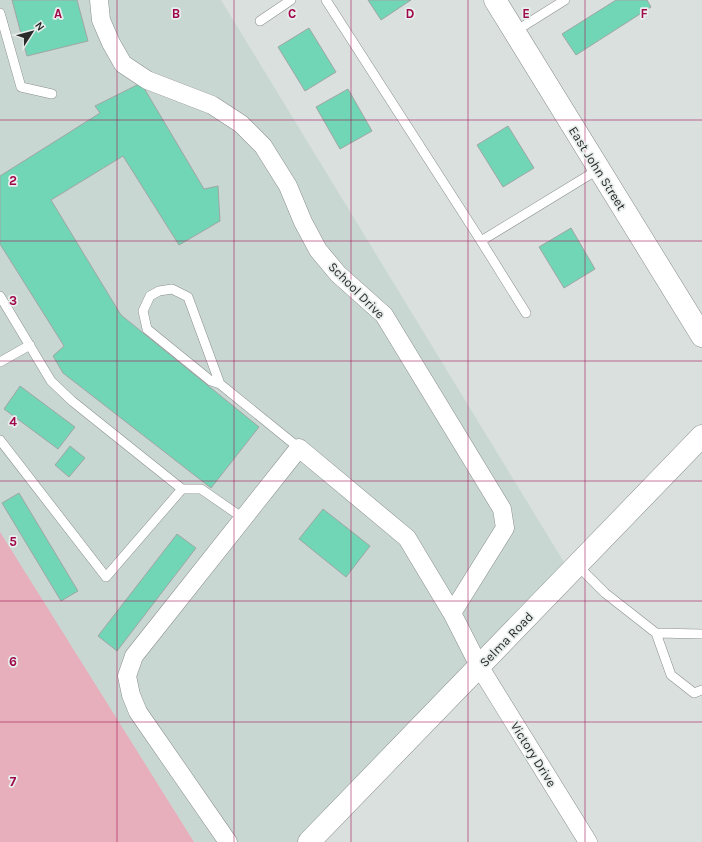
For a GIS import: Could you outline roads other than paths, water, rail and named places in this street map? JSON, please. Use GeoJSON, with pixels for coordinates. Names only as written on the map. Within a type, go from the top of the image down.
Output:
{"type":"FeatureCollection","features":[{"type":"Feature","properties":{"kind":"street","name":"School Drive"},"geometry":{"type":"LineString","coordinates":[[99,0],[101,20],[111,43],[124,64],[148,80],[212,105],[241,124],[263,146],[288,186],[302,222],[318,250],[338,274],[384,315],[502,509],[504,528],[452,613]]}},
{"type":"Feature","properties":{"kind":"street","name":"East John Street"},"geometry":{"type":"LineString","coordinates":[[494,0],[702,336]]}},
{"type":"Feature","properties":{"kind":"street","name":"Selma Road"},"geometry":{"type":"LineString","coordinates":[[309,842],[702,436]]}},
{"type":"Feature","properties":{"kind":"street","name":"Victory Drive"},"geometry":{"type":"LineString","coordinates":[[299,448],[407,538],[452,613],[479,666],[588,842]]}},
{"type":"Feature","properties":{"kind":"street"},"geometry":{"type":"LineString","coordinates":[[228,842],[138,712],[131,696],[127,676],[134,656],[299,448]]}},
{"type":"Feature","properties":{"kind":"lane"},"geometry":{"type":"LineString","coordinates":[[260,21],[291,0]]}},
{"type":"Feature","properties":{"kind":"lane"},"geometry":{"type":"LineString","coordinates":[[326,0],[526,313]]}},
{"type":"Feature","properties":{"kind":"lane"},"geometry":{"type":"LineString","coordinates":[[514,32],[565,0]]}},
{"type":"Feature","properties":{"kind":"lane"},"geometry":{"type":"LineString","coordinates":[[0,13],[21,87],[52,94]]}},
{"type":"Feature","properties":{"kind":"lane"},"geometry":{"type":"LineString","coordinates":[[481,241],[599,169]]}},
{"type":"Feature","properties":{"kind":"lane"},"geometry":{"type":"LineString","coordinates":[[220,384],[188,297],[172,289],[159,291],[150,296],[143,311],[147,329],[211,381],[220,384],[299,448]]}},
{"type":"Feature","properties":{"kind":"lane"},"geometry":{"type":"LineString","coordinates":[[0,296],[51,381],[67,396],[182,488],[201,489],[243,518]]}},
{"type":"Feature","properties":{"kind":"lane"},"geometry":{"type":"LineString","coordinates":[[0,362],[30,345]]}},
{"type":"Feature","properties":{"kind":"lane"},"geometry":{"type":"LineString","coordinates":[[0,440],[106,577],[182,488]]}},
{"type":"Feature","properties":{"kind":"lane"},"geometry":{"type":"LineString","coordinates":[[577,565],[605,594],[656,633],[671,675],[694,693],[702,690]]}},
{"type":"Feature","properties":{"kind":"lane"},"geometry":{"type":"LineString","coordinates":[[656,633],[702,634]]}}]}
